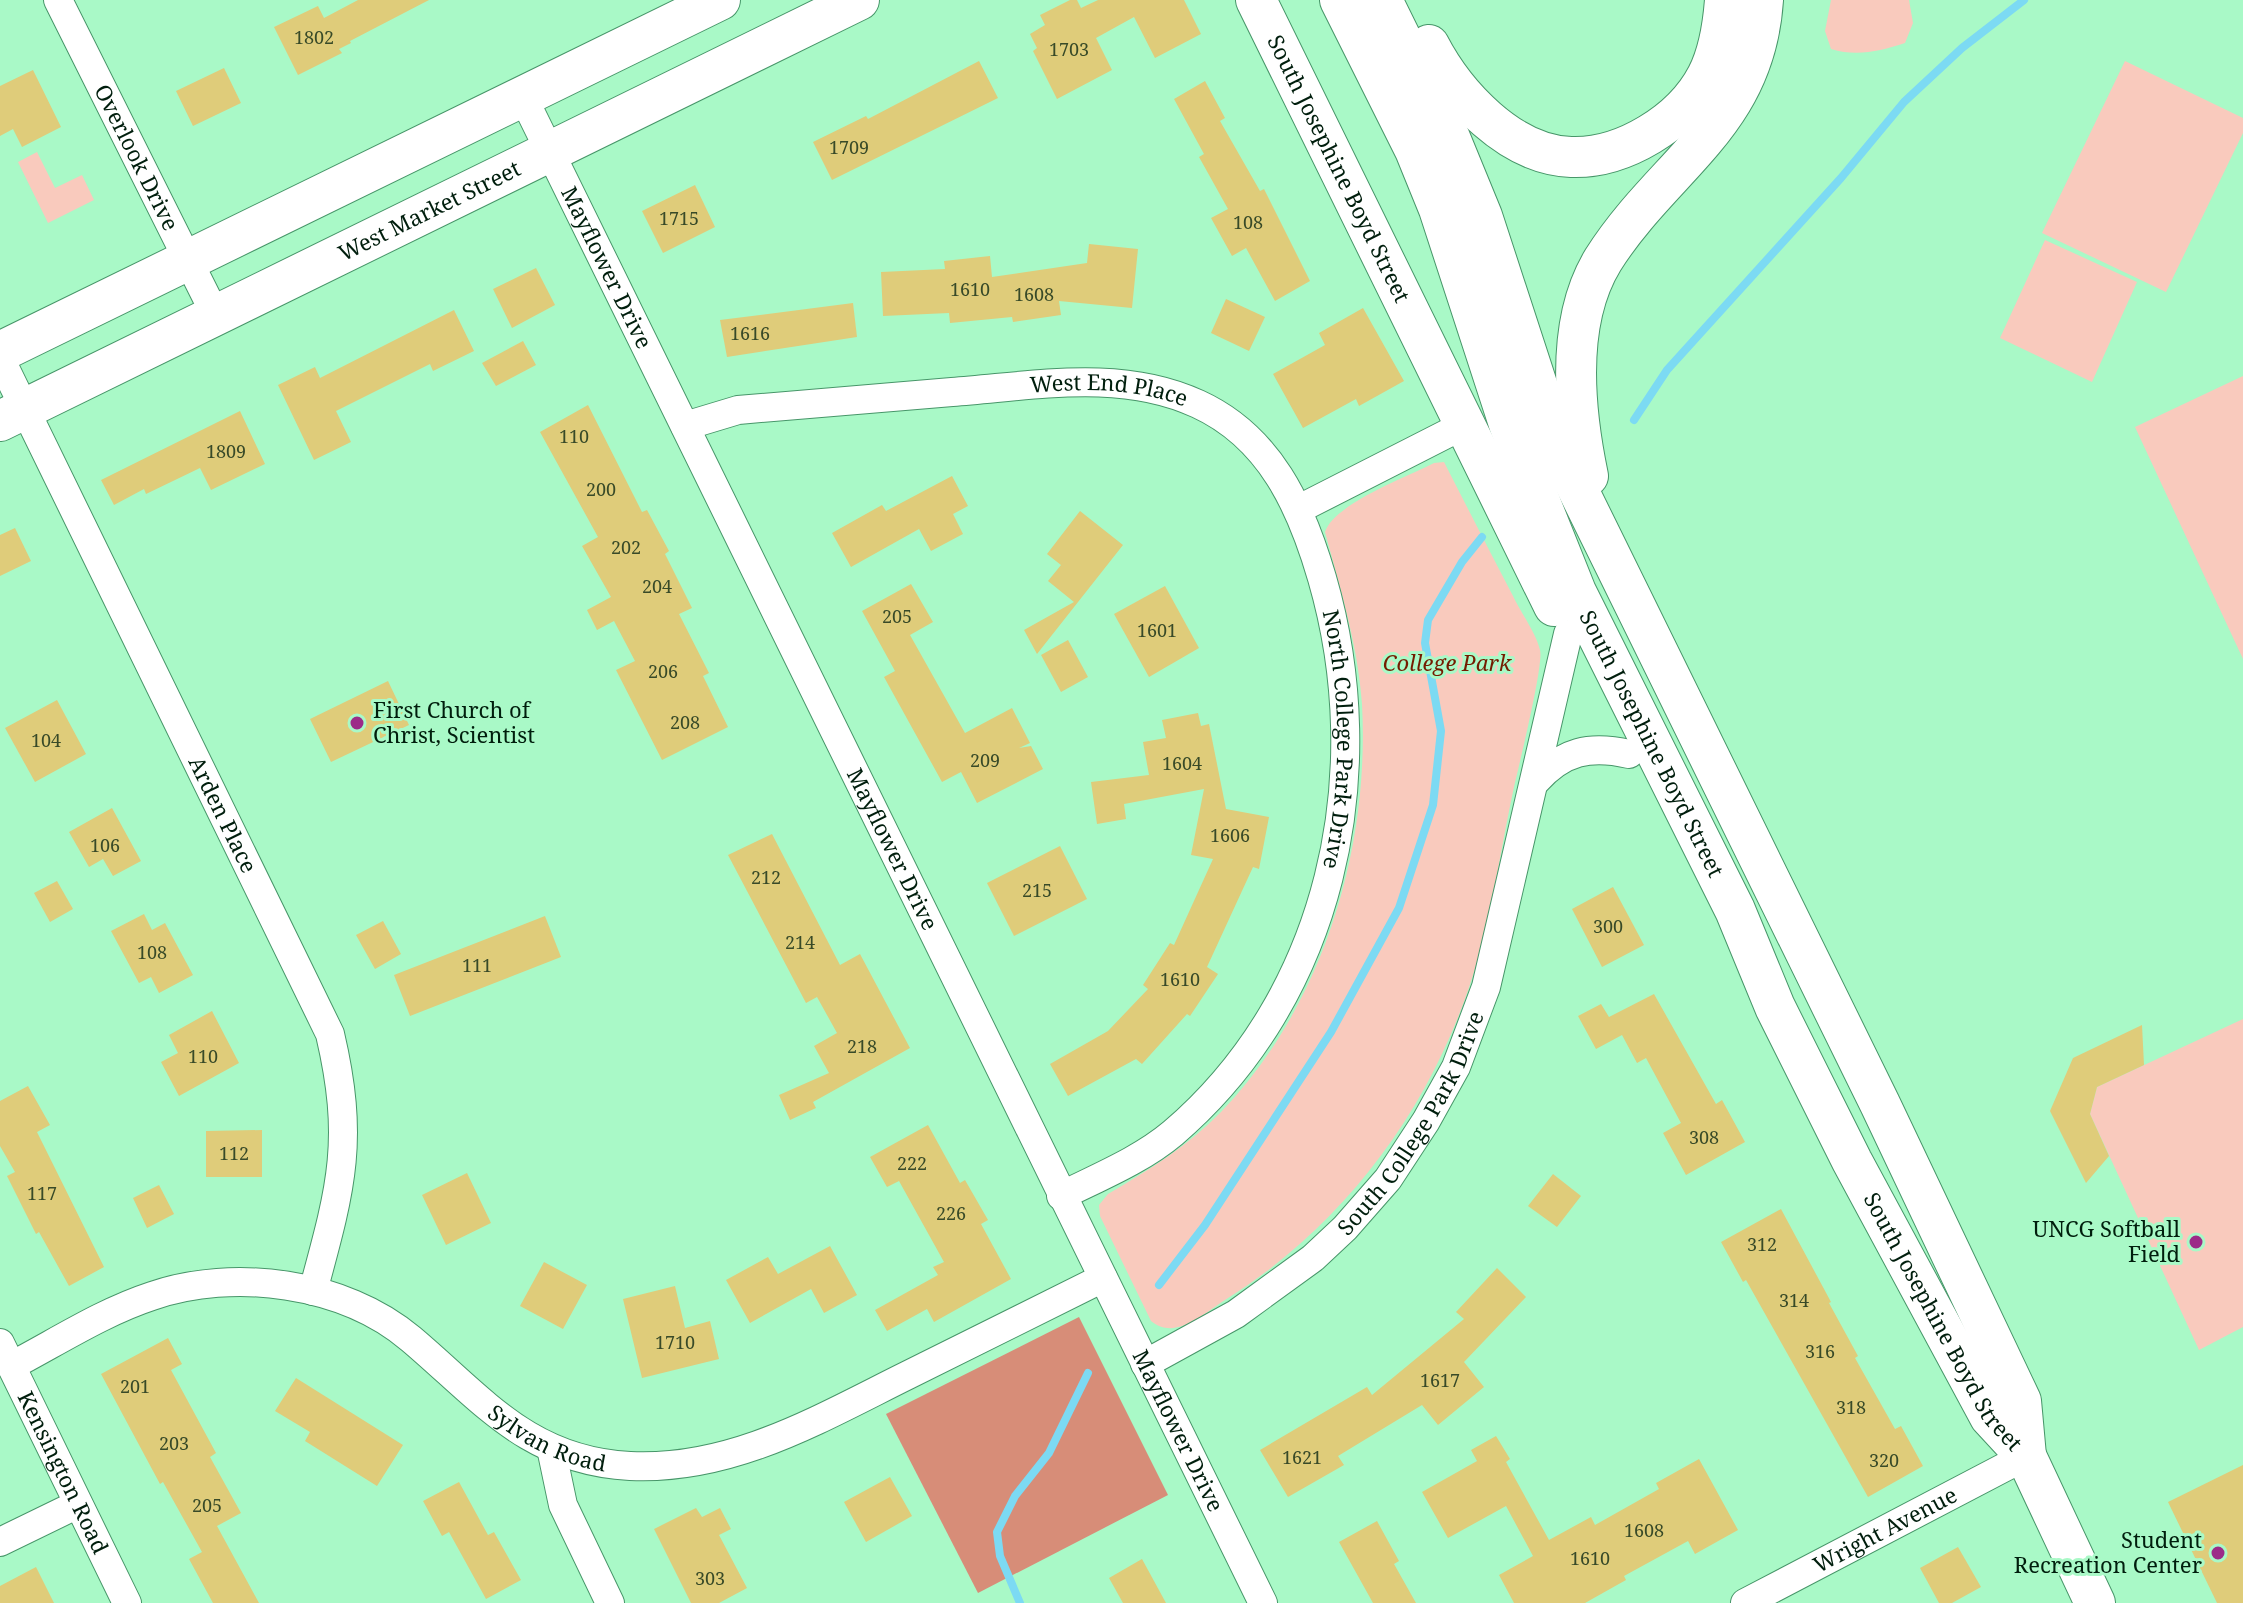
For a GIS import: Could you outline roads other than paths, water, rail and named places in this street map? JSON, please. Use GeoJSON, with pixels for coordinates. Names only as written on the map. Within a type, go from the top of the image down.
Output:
{"type":"FeatureCollection","features":[{"type":"Feature","properties":{"kind":"main road"},"geometry":{"type":"LineString","coordinates":[[0,355],[720,0]]}},
{"type":"Feature","properties":{"kind":"main road","name":"West Market Street"},"geometry":{"type":"LineString","coordinates":[[12,415],[859,0]]}},
{"type":"Feature","properties":{"kind":"main road","name":"South Josephine Boyd Street"},"geometry":{"type":"LineString","coordinates":[[1256,0],[1629,754],[1718,926],[1775,1007]]}},
{"type":"Feature","properties":{"kind":"main road","name":"South Josephine Boyd Street"},"geometry":{"type":"LineString","coordinates":[[1340,0],[1415,150],[1439,209],[1509,424],[1549,531],[1576,592],[1735,910],[1775,1007],[1852,1161],[1990,1417],[2026,1456],[2095,1603]]}},
{"type":"Feature","properties":{"kind":"main road","name":"South Josephine Boyd Street"},"geometry":{"type":"LineString","coordinates":[[1382,0],[1450,138],[1486,230],[1558,449],[1873,1090],[2021,1401],[2026,1456]]}},
{"type":"Feature","properties":{"kind":"main road"},"geometry":{"type":"LineString","coordinates":[[1405,0],[1438,63],[1462,95],[1489,120],[1520,140],[1571,157],[1604,153],[1635,142],[1663,125],[1690,100],[1706,77],[1718,48],[1725,0]]}},
{"type":"Feature","properties":{"kind":"main road"},"geometry":{"type":"LineString","coordinates":[[1602,543],[1581,443],[1575,391],[1583,311],[1601,263],[1632,221],[1718,124],[1739,92],[1753,62],[1763,0]]}},
{"type":"Feature","properties":{"kind":"street","name":"Overlook Drive"},"geometry":{"type":"LineString","coordinates":[[58,0],[216,316]]}},
{"type":"Feature","properties":{"kind":"street","name":"Mayflower Drive"},"geometry":{"type":"LineString","coordinates":[[523,97],[1263,1603]]}},
{"type":"Feature","properties":{"kind":"street","name":"Arden Place"},"geometry":{"type":"LineString","coordinates":[[0,355],[12,415],[330,1034],[346,1127],[344,1167],[313,1291]]}},
{"type":"Feature","properties":{"kind":"street","name":"West End Place"},"geometry":{"type":"LineString","coordinates":[[685,426],[738,410],[1114,381],[1175,394],[1230,422],[1268,458],[1299,509]]}},
{"type":"Feature","properties":{"kind":"street"},"geometry":{"type":"LineString","coordinates":[[1299,509],[1466,424]]}},
{"type":"Feature","properties":{"kind":"street","name":"North College Park Drive"},"geometry":{"type":"LineString","coordinates":[[1061,1196],[1132,1160],[1170,1135],[1206,1102],[1239,1064],[1268,1022],[1315,926],[1336,854],[1345,791],[1347,727],[1345,686],[1329,603],[1299,509]]}},
{"type":"Feature","properties":{"kind":"street","name":"South College Park Drive"},"geometry":{"type":"LineString","coordinates":[[1145,1364],[1197,1338],[1273,1288],[1345,1228],[1388,1179],[1434,1107],[1473,1026],[1498,942],[1526,807],[1536,781],[1539,748],[1568,634]]}},
{"type":"Feature","properties":{"kind":"street"},"geometry":{"type":"LineString","coordinates":[[1536,781],[1551,764],[1585,749],[1602,748],[1629,754]]}},
{"type":"Feature","properties":{"kind":"street","name":"Sylvan Road"},"geometry":{"type":"LineString","coordinates":[[6,1355],[175,1289],[258,1283],[313,1291],[387,1323],[410,1338],[485,1408],[551,1448],[628,1466],[715,1459],[757,1447],[1103,1278]]}},
{"type":"Feature","properties":{"kind":"street","name":"Kensington Road"},"geometry":{"type":"LineString","coordinates":[[6,1355],[127,1603]]}},
{"type":"Feature","properties":{"kind":"street"},"geometry":{"type":"LineString","coordinates":[[551,1448],[563,1505],[610,1603]]}},
{"type":"Feature","properties":{"kind":"street","name":"Wright Avenue"},"geometry":{"type":"LineString","coordinates":[[1745,1603],[2026,1456]]}},
{"type":"Feature","properties":{"kind":"street"},"geometry":{"type":"LineString","coordinates":[[0,1542],[78,1504]]}},
{"type":"Feature","properties":{"kind":"waterway"},"geometry":{"type":"LineString","coordinates":[[1634,420],[1667,370],[1841,178],[1904,102],[1962,48],[2024,0]]}},
{"type":"Feature","properties":{"kind":"waterway"},"geometry":{"type":"LineString","coordinates":[[1159,1285],[1205,1225],[1331,1032],[1399,908],[1433,805],[1441,731],[1425,643],[1428,620],[1462,562],[1482,537]]}},
{"type":"Feature","properties":{"kind":"waterway"},"geometry":{"type":"LineString","coordinates":[[1020,1603],[1000,1556],[997,1532],[1015,1496],[1049,1453],[1088,1373]]}},
{"type":"Feature","properties":{"kind":"place","name":"First Church of Christ, Scientist"},"geometry":{"type":"Point","coordinates":[357,723]}},
{"type":"Feature","properties":{"kind":"place","name":"UNCG Softball Field"},"geometry":{"type":"Point","coordinates":[2196,1242]}},
{"type":"Feature","properties":{"kind":"place","name":"Student Recreation Center"},"geometry":{"type":"Point","coordinates":[2218,1553]}},
{"type":"Feature","properties":{"kind":"park label","name":"College Park"},"geometry":{"type":"Point","coordinates":[1447,663]}}]}
